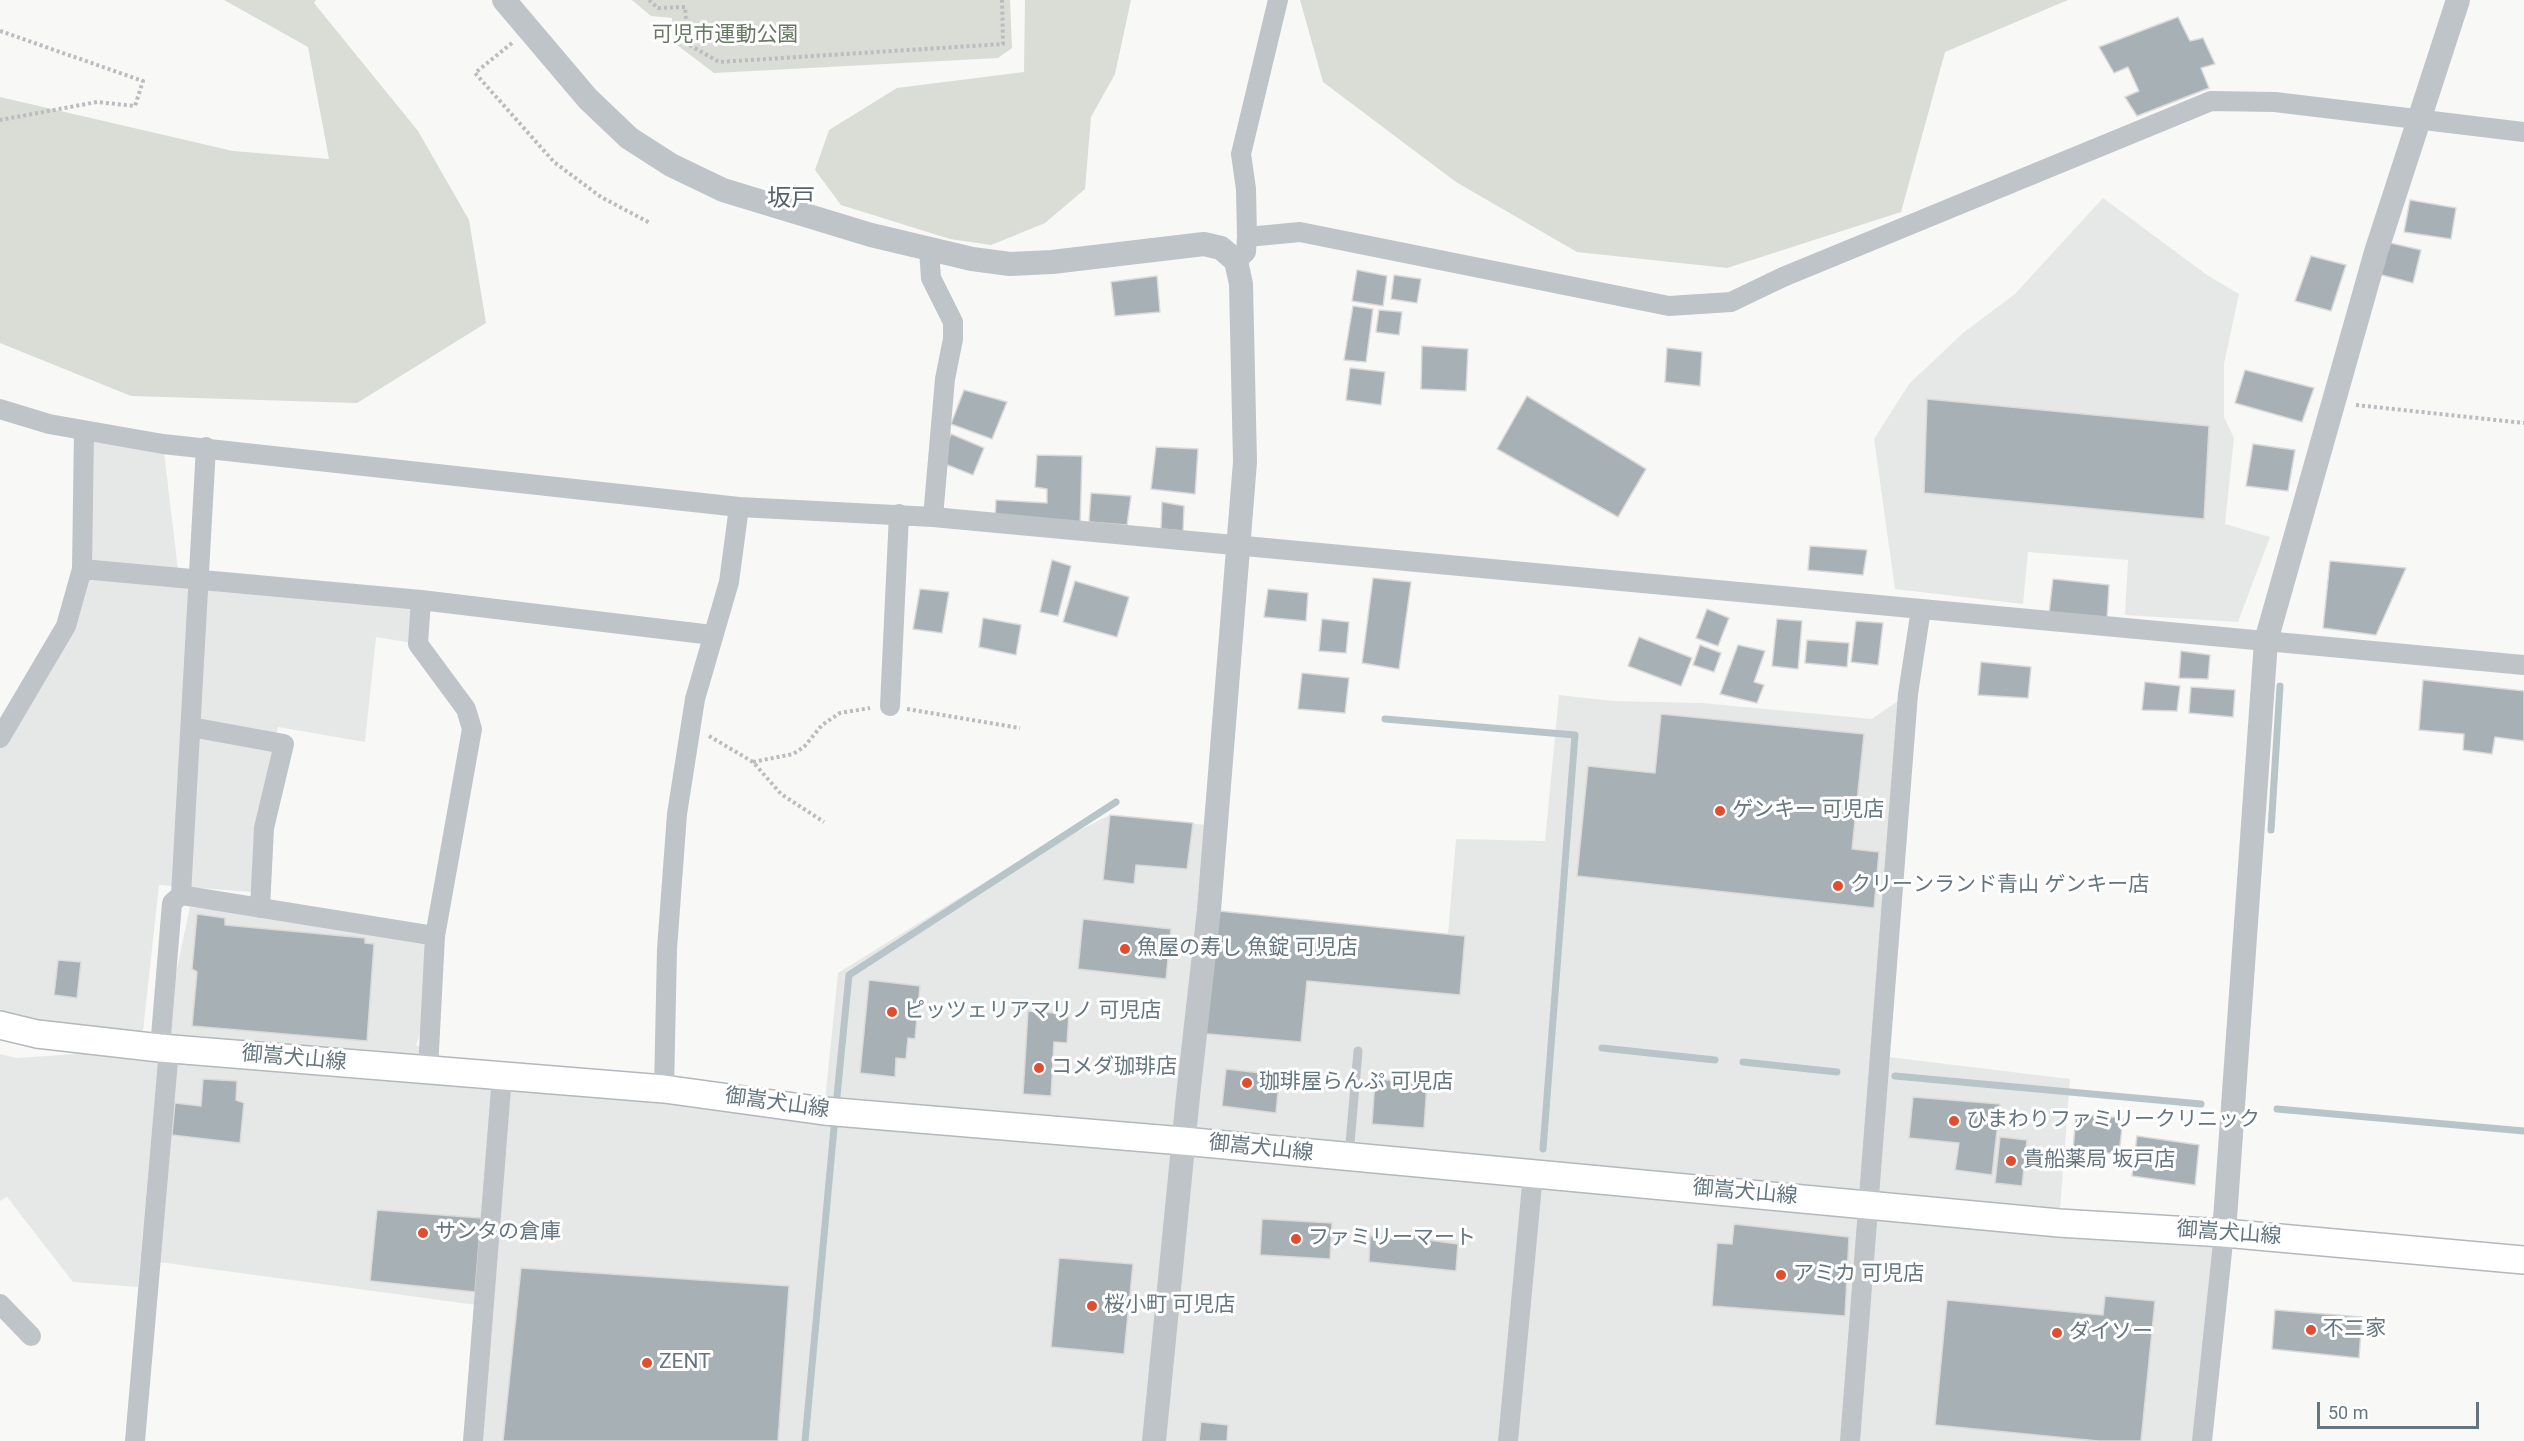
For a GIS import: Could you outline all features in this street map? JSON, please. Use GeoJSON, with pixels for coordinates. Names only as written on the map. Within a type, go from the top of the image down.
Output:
{"type":"FeatureCollection","features":[{"type":"Feature","properties":{"kind":"main road","name":"御嵩犬山線"},"geometry":{"type":"LineString","coordinates":[[0,1025],[37,1034],[164,1049],[664,1089],[835,1112],[1183,1141],[2059,1223],[2224,1233],[2524,1260]]}},
{"type":"Feature","properties":{"kind":"street"},"geometry":{"type":"LineString","coordinates":[[504,0],[588,99],[629,138],[671,165],[723,190],[929,250],[1010,264],[1052,262],[1204,244],[1221,249],[1236,261],[1241,284],[1245,462],[1209,910],[1183,1141],[1154,1441]]}},
{"type":"Feature","properties":{"kind":"street"},"geometry":{"type":"LineString","coordinates":[[1236,261],[1246,252],[1247,237],[1246,189],[1241,154],[1278,0]]}},
{"type":"Feature","properties":{"kind":"street"},"geometry":{"type":"LineString","coordinates":[[2202,1441],[2224,1233],[2266,641],[2335,403],[2361,303],[2458,0]]}},
{"type":"Feature","properties":{"kind":"street"},"geometry":{"type":"LineString","coordinates":[[1247,237],[1300,232],[1669,306],[1731,302],[1783,277],[2211,101],[2275,102],[2524,132]]}},
{"type":"Feature","properties":{"kind":"street"},"geometry":{"type":"LineString","coordinates":[[929,250],[931,278],[953,322],[953,339],[945,379],[933,516]]}},
{"type":"Feature","properties":{"kind":"street"},"geometry":{"type":"LineString","coordinates":[[0,409],[49,424],[163,444],[739,507],[933,516],[2524,665]]}},
{"type":"Feature","properties":{"kind":"street"},"geometry":{"type":"LineString","coordinates":[[0,738],[66,626],[82,568],[84,431]]}},
{"type":"Feature","properties":{"kind":"street"},"geometry":{"type":"LineString","coordinates":[[135,1441],[164,1049],[172,903],[181,895],[206,447]]}},
{"type":"Feature","properties":{"kind":"street"},"geometry":{"type":"LineString","coordinates":[[664,1089],[667,949],[677,814],[695,699],[729,582],[739,507]]}},
{"type":"Feature","properties":{"kind":"street"},"geometry":{"type":"LineString","coordinates":[[890,706],[899,514]]}},
{"type":"Feature","properties":{"kind":"street"},"geometry":{"type":"LineString","coordinates":[[82,568],[421,600],[712,635]]}},
{"type":"Feature","properties":{"kind":"street"},"geometry":{"type":"LineString","coordinates":[[421,600],[417,644],[466,709],[472,729],[435,936],[428,1070]]}},
{"type":"Feature","properties":{"kind":"street"},"geometry":{"type":"LineString","coordinates":[[1850,1441],[1908,694],[1920,609]]}},
{"type":"Feature","properties":{"kind":"street"},"geometry":{"type":"LineString","coordinates":[[191,727],[284,744],[264,828],[260,908]]}},
{"type":"Feature","properties":{"kind":"street"},"geometry":{"type":"LineString","coordinates":[[181,895],[435,936]]}},
{"type":"Feature","properties":{"kind":"street"},"geometry":{"type":"LineString","coordinates":[[473,1441],[502,1076]]}},
{"type":"Feature","properties":{"kind":"street"},"geometry":{"type":"LineString","coordinates":[[1508,1441],[1533,1174]]}},
{"type":"Feature","properties":{"kind":"street"},"geometry":{"type":"LineString","coordinates":[[0,1304],[31,1336]]}},
{"type":"Feature","properties":{"kind":"lane"},"geometry":{"type":"LineString","coordinates":[[1349,1158],[1358,1051]]}},
{"type":"Feature","properties":{"kind":"path"},"geometry":{"type":"LineString","coordinates":[[649,0],[658,8],[685,8],[688,44],[719,62],[1004,44],[1002,0]]}},
{"type":"Feature","properties":{"kind":"path"},"geometry":{"type":"LineString","coordinates":[[529,29],[475,72],[554,162],[601,197],[650,223]]}},
{"type":"Feature","properties":{"kind":"path"},"geometry":{"type":"LineString","coordinates":[[0,31],[143,81],[135,106],[97,102],[0,120]]}},
{"type":"Feature","properties":{"kind":"path"},"geometry":{"type":"LineString","coordinates":[[2335,403],[2524,423]]}},
{"type":"Feature","properties":{"kind":"path"},"geometry":{"type":"LineString","coordinates":[[691,724],[753,762],[781,794],[824,822]]}},
{"type":"Feature","properties":{"kind":"shaded area"},"geometry":{"type":"Polygon","coordinates":[[[2103,198],[2207,275],[2239,294],[2224,364],[2224,417],[2234,438],[2225,524],[2270,537],[2238,622],[2125,615],[2128,560],[2028,552],[2023,604],[1895,589],[1874,439],[1909,384],[1963,333],[2015,294],[2103,198]]]}},
{"type":"Feature","properties":{"kind":"shaded area"},"geometry":{"type":"Polygon","coordinates":[[[84,431],[163,444],[179,578],[421,600],[418,644],[376,637],[365,742],[278,727],[253,844],[252,892],[159,885],[142,1040],[0,1019],[0,724],[66,626],[82,569],[84,431]]]}},
{"type":"Feature","properties":{"kind":"shaded area"},"geometry":{"type":"Polygon","coordinates":[[[1908,694],[1880,1056],[2070,1079],[2059,1223],[2224,1233],[2202,1441],[473,1441],[484,1306],[144,1260],[158,1062],[138,1287],[73,1282],[7,1197],[0,1201],[0,1054],[17,1058],[160,1048],[190,907],[263,916],[427,945],[424,1022],[416,1045],[486,1076],[824,1111],[838,973],[1022,859],[1110,815],[1216,826],[1209,910],[1448,934],[1456,839],[1545,841],[1559,695],[1612,701],[1702,703],[1872,719],[1908,694]]]}},
{"type":"Feature","properties":{"kind":"green space"},"geometry":{"type":"Polygon","coordinates":[[[224,0],[316,0],[314,3],[418,131],[469,220],[486,323],[357,403],[131,396],[0,343],[0,97],[233,151],[329,159],[308,47],[224,0]]]}},
{"type":"Feature","properties":{"kind":"green space","name":"可児市運動公園"},"geometry":{"type":"Polygon","coordinates":[[[632,0],[1010,0],[1012,48],[998,58],[714,73],[673,42],[672,18],[651,16],[632,0]]]}},
{"type":"Feature","properties":{"kind":"green space"},"geometry":{"type":"Polygon","coordinates":[[[1025,0],[1131,0],[1115,74],[1091,117],[1085,189],[1045,223],[991,245],[950,239],[841,205],[815,170],[829,130],[897,88],[1024,72],[1025,0]]]}},
{"type":"Feature","properties":{"kind":"green space"},"geometry":{"type":"Polygon","coordinates":[[[1300,0],[2068,0],[1945,52],[1901,212],[1727,268],[1577,252],[1456,182],[1323,82],[1300,0]]]}},
{"type":"Feature","properties":{"kind":"building"},"geometry":{"type":"Polygon","coordinates":[[[2178,17],[2190,41],[2203,38],[2215,64],[2201,68],[2209,88],[2137,116],[2125,97],[2139,91],[2128,67],[2114,73],[2099,47],[2178,17]]]}},
{"type":"Feature","properties":{"kind":"building"},"geometry":{"type":"Polygon","coordinates":[[[2410,200],[2456,208],[2451,239],[2404,232],[2410,200]]]}},
{"type":"Feature","properties":{"kind":"building"},"geometry":{"type":"Polygon","coordinates":[[[2386,242],[2421,250],[2413,283],[2378,274],[2386,242]]]}},
{"type":"Feature","properties":{"kind":"building"},"geometry":{"type":"Polygon","coordinates":[[[2311,256],[2346,265],[2331,311],[2295,301],[2311,256]]]}},
{"type":"Feature","properties":{"kind":"building"},"geometry":{"type":"Polygon","coordinates":[[[1357,270],[1387,276],[1383,306],[1352,301],[1357,270]]]}},
{"type":"Feature","properties":{"kind":"building"},"geometry":{"type":"Polygon","coordinates":[[[1394,275],[1421,279],[1417,303],[1391,299],[1394,275]]]}},
{"type":"Feature","properties":{"kind":"building"},"geometry":{"type":"Polygon","coordinates":[[[1157,276],[1160,312],[1115,316],[1111,282],[1157,276]]]}},
{"type":"Feature","properties":{"kind":"building"},"geometry":{"type":"Polygon","coordinates":[[[1353,306],[1373,309],[1366,362],[1344,360],[1353,306]]]}},
{"type":"Feature","properties":{"kind":"building"},"geometry":{"type":"Polygon","coordinates":[[[1379,310],[1402,312],[1399,335],[1376,332],[1379,310]]]}},
{"type":"Feature","properties":{"kind":"building"},"geometry":{"type":"Polygon","coordinates":[[[1422,346],[1468,349],[1466,391],[1421,389],[1422,346]]]}},
{"type":"Feature","properties":{"kind":"building"},"geometry":{"type":"Polygon","coordinates":[[[1667,348],[1702,352],[1700,386],[1665,382],[1667,348]]]}},
{"type":"Feature","properties":{"kind":"building"},"geometry":{"type":"Polygon","coordinates":[[[1350,368],[1385,372],[1381,405],[1346,400],[1350,368]]]}},
{"type":"Feature","properties":{"kind":"building"},"geometry":{"type":"Polygon","coordinates":[[[2245,370],[2314,388],[2302,422],[2235,403],[2245,370]]]}},
{"type":"Feature","properties":{"kind":"building"},"geometry":{"type":"Polygon","coordinates":[[[964,390],[1007,402],[992,439],[951,424],[964,390]]]}},
{"type":"Feature","properties":{"kind":"building"},"geometry":{"type":"Polygon","coordinates":[[[1527,396],[1646,469],[1618,517],[1497,449],[1527,396]]]}},
{"type":"Feature","properties":{"kind":"building"},"geometry":{"type":"Polygon","coordinates":[[[1927,399],[2209,426],[2204,519],[1924,493],[1927,399]]]}},
{"type":"Feature","properties":{"kind":"building"},"geometry":{"type":"Polygon","coordinates":[[[951,434],[984,448],[973,475],[940,462],[951,434]]]}},
{"type":"Feature","properties":{"kind":"building"},"geometry":{"type":"Polygon","coordinates":[[[2253,444],[2295,450],[2288,491],[2246,486],[2253,444]]]}},
{"type":"Feature","properties":{"kind":"building"},"geometry":{"type":"Polygon","coordinates":[[[1156,447],[1198,449],[1195,494],[1151,489],[1156,447]]]}},
{"type":"Feature","properties":{"kind":"building"},"geometry":{"type":"Polygon","coordinates":[[[1037,455],[1082,456],[1080,528],[995,521],[996,500],[1047,503],[1047,489],[1035,487],[1037,455]]]}},
{"type":"Feature","properties":{"kind":"building"},"geometry":{"type":"Polygon","coordinates":[[[1091,493],[1131,496],[1127,525],[1089,522],[1091,493]]]}},
{"type":"Feature","properties":{"kind":"building"},"geometry":{"type":"Polygon","coordinates":[[[1162,502],[1184,506],[1183,531],[1161,529],[1162,502]]]}},
{"type":"Feature","properties":{"kind":"building"},"geometry":{"type":"Polygon","coordinates":[[[1810,546],[1867,550],[1863,575],[1808,570],[1810,546]]]}},
{"type":"Feature","properties":{"kind":"building"},"geometry":{"type":"Polygon","coordinates":[[[1052,560],[1071,566],[1058,616],[1040,612],[1052,560]]]}},
{"type":"Feature","properties":{"kind":"building"},"geometry":{"type":"Polygon","coordinates":[[[2330,561],[2406,568],[2376,635],[2323,628],[2330,561]]]}},
{"type":"Feature","properties":{"kind":"building"},"geometry":{"type":"Polygon","coordinates":[[[1373,578],[1411,582],[1399,669],[1362,663],[1373,578]]]}},
{"type":"Feature","properties":{"kind":"building"},"geometry":{"type":"Polygon","coordinates":[[[2053,579],[2109,585],[2107,619],[2049,614],[2053,579]]]}},
{"type":"Feature","properties":{"kind":"building"},"geometry":{"type":"Polygon","coordinates":[[[1075,581],[1129,597],[1117,637],[1063,622],[1075,581]]]}},
{"type":"Feature","properties":{"kind":"building"},"geometry":{"type":"Polygon","coordinates":[[[920,589],[949,592],[942,633],[913,629],[920,589]]]}},
{"type":"Feature","properties":{"kind":"building"},"geometry":{"type":"Polygon","coordinates":[[[1268,589],[1308,593],[1306,621],[1264,617],[1268,589]]]}},
{"type":"Feature","properties":{"kind":"building"},"geometry":{"type":"Polygon","coordinates":[[[1707,609],[1729,618],[1718,646],[1696,638],[1707,609]]]}},
{"type":"Feature","properties":{"kind":"building"},"geometry":{"type":"Polygon","coordinates":[[[983,618],[1021,625],[1016,655],[979,647],[983,618]]]}},
{"type":"Feature","properties":{"kind":"building"},"geometry":{"type":"Polygon","coordinates":[[[1322,619],[1349,622],[1346,653],[1319,651],[1322,619]]]}},
{"type":"Feature","properties":{"kind":"building"},"geometry":{"type":"Polygon","coordinates":[[[1777,619],[1802,621],[1798,669],[1772,666],[1777,619]]]}},
{"type":"Feature","properties":{"kind":"building"},"geometry":{"type":"Polygon","coordinates":[[[1856,621],[1883,623],[1878,665],[1851,662],[1856,621]]]}},
{"type":"Feature","properties":{"kind":"building"},"geometry":{"type":"Polygon","coordinates":[[[1639,637],[1692,658],[1681,686],[1628,666],[1639,637]]]}},
{"type":"Feature","properties":{"kind":"building"},"geometry":{"type":"Polygon","coordinates":[[[1807,640],[1849,643],[1847,667],[1805,663],[1807,640]]]}},
{"type":"Feature","properties":{"kind":"building"},"geometry":{"type":"Polygon","coordinates":[[[1700,645],[1721,653],[1714,672],[1693,665],[1700,645]]]}},
{"type":"Feature","properties":{"kind":"building"},"geometry":{"type":"Polygon","coordinates":[[[1738,645],[1765,651],[1754,682],[1764,685],[1757,703],[1720,694],[1738,645]]]}},
{"type":"Feature","properties":{"kind":"building"},"geometry":{"type":"Polygon","coordinates":[[[2181,651],[2210,655],[2208,679],[2179,678],[2181,651]]]}},
{"type":"Feature","properties":{"kind":"building"},"geometry":{"type":"Polygon","coordinates":[[[1981,662],[2031,667],[2028,698],[1978,695],[1981,662]]]}},
{"type":"Feature","properties":{"kind":"building"},"geometry":{"type":"Polygon","coordinates":[[[1302,673],[1349,678],[1345,713],[1298,709],[1302,673]]]}},
{"type":"Feature","properties":{"kind":"building"},"geometry":{"type":"Polygon","coordinates":[[[2423,680],[2524,691],[2524,741],[2495,737],[2492,754],[2463,750],[2464,734],[2419,730],[2423,680]]]}},
{"type":"Feature","properties":{"kind":"building"},"geometry":{"type":"Polygon","coordinates":[[[2145,682],[2180,686],[2177,711],[2142,710],[2145,682]]]}},
{"type":"Feature","properties":{"kind":"building"},"geometry":{"type":"Polygon","coordinates":[[[2191,687],[2235,690],[2233,717],[2189,713],[2191,687]]]}},
{"type":"Feature","properties":{"kind":"building","name":"ゲンキー 可児店"},"geometry":{"type":"Polygon","coordinates":[[[1661,714],[1864,734],[1852,849],[1879,852],[1874,908],[1577,876],[1588,766],[1655,773],[1661,714]]]}},
{"type":"Feature","properties":{"kind":"building"},"geometry":{"type":"Polygon","coordinates":[[[1110,815],[1193,823],[1187,869],[1136,865],[1134,884],[1103,880],[1110,815]]]}},
{"type":"Feature","properties":{"kind":"building"},"geometry":{"type":"Polygon","coordinates":[[[1209,910],[1465,936],[1460,995],[1307,981],[1301,1042],[1196,1033],[1209,910]]]}},
{"type":"Feature","properties":{"kind":"building"},"geometry":{"type":"Polygon","coordinates":[[[197,914],[225,918],[225,925],[365,938],[365,943],[374,944],[367,1041],[192,1026],[197,972],[192,969],[197,914]]]}},
{"type":"Feature","properties":{"kind":"building","name":"魚屋の寿し 魚錠 可児店"},"geometry":{"type":"Polygon","coordinates":[[[1083,919],[1171,929],[1166,979],[1078,969],[1083,919]]]}},
{"type":"Feature","properties":{"kind":"building"},"geometry":{"type":"Polygon","coordinates":[[[58,960],[81,962],[77,998],[54,995],[58,960]]]}},
{"type":"Feature","properties":{"kind":"building","name":"ピッツェリアマリノ 可児店"},"geometry":{"type":"Polygon","coordinates":[[[869,980],[920,986],[915,1039],[908,1038],[906,1059],[896,1058],[895,1077],[860,1073],[869,980]]]}},
{"type":"Feature","properties":{"kind":"building","name":"コメダ珈琲店"},"geometry":{"type":"Polygon","coordinates":[[[1028,1011],[1069,1014],[1067,1043],[1054,1042],[1051,1096],[1023,1094],[1028,1011]]]}},
{"type":"Feature","properties":{"kind":"building","name":"珈琲屋らんぷ 可児店"},"geometry":{"type":"Polygon","coordinates":[[[1226,1069],[1270,1074],[1268,1091],[1278,1092],[1276,1113],[1222,1106],[1226,1069]]]}},
{"type":"Feature","properties":{"kind":"building"},"geometry":{"type":"Polygon","coordinates":[[[203,1079],[237,1081],[236,1100],[244,1103],[240,1143],[172,1135],[175,1103],[201,1106],[203,1079]]]}},
{"type":"Feature","properties":{"kind":"building"},"geometry":{"type":"Polygon","coordinates":[[[1375,1079],[1427,1083],[1424,1128],[1372,1124],[1375,1079]]]}},
{"type":"Feature","properties":{"kind":"building","name":"ひまわりファミリークリニック"},"geometry":{"type":"Polygon","coordinates":[[[1913,1097],[2000,1104],[1992,1175],[1955,1170],[1959,1143],[1909,1138],[1913,1097]]]}},
{"type":"Feature","properties":{"kind":"building"},"geometry":{"type":"Polygon","coordinates":[[[2076,1114],[2123,1118],[2119,1154],[2073,1150],[2076,1114]]]}},
{"type":"Feature","properties":{"kind":"building"},"geometry":{"type":"Polygon","coordinates":[[[2137,1136],[2199,1145],[2195,1185],[2132,1176],[2137,1136]]]}},
{"type":"Feature","properties":{"kind":"building","name":"貴船薬局 坂戸店"},"geometry":{"type":"Polygon","coordinates":[[[2000,1137],[2027,1140],[2022,1186],[1995,1183],[2000,1137]]]}},
{"type":"Feature","properties":{"kind":"building"},"geometry":{"type":"Polygon","coordinates":[[[377,1210],[481,1218],[475,1292],[370,1281],[377,1210]]]}},
{"type":"Feature","properties":{"kind":"building","name":"ファミリーマート"},"geometry":{"type":"Polygon","coordinates":[[[1262,1219],[1332,1223],[1330,1259],[1260,1255],[1262,1219]]]}},
{"type":"Feature","properties":{"kind":"building","name":"アミカ 可児店"},"geometry":{"type":"Polygon","coordinates":[[[1734,1224],[1849,1237],[1845,1316],[1712,1306],[1717,1243],[1732,1244],[1734,1224]]]}},
{"type":"Feature","properties":{"kind":"building"},"geometry":{"type":"Polygon","coordinates":[[[1412,1234],[1428,1240],[1458,1244],[1456,1271],[1369,1262],[1370,1236],[1393,1238],[1412,1234]]]}},
{"type":"Feature","properties":{"kind":"building","name":"桜小町 可児店"},"geometry":{"type":"Polygon","coordinates":[[[1059,1258],[1133,1264],[1124,1354],[1051,1347],[1059,1258]]]}},
{"type":"Feature","properties":{"kind":"building","name":"ZENT"},"geometry":{"type":"Polygon","coordinates":[[[521,1268],[789,1286],[778,1441],[503,1441],[521,1268]]]}},
{"type":"Feature","properties":{"kind":"building"},"geometry":{"type":"Polygon","coordinates":[[[2105,1296],[2155,1301],[2141,1441],[2098,1441],[1935,1425],[1947,1300],[2103,1315],[2105,1296]]]}},
{"type":"Feature","properties":{"kind":"building"},"geometry":{"type":"Polygon","coordinates":[[[2275,1310],[2362,1317],[2359,1358],[2272,1349],[2275,1310]]]}},
{"type":"Feature","properties":{"kind":"building"},"geometry":{"type":"Polygon","coordinates":[[[1201,1422],[1228,1425],[1227,1441],[1199,1441],[1201,1422]]]}},
{"type":"Feature","properties":{"kind":"waterway"},"geometry":{"type":"LineString","coordinates":[[2271,830],[2280,686]]}},
{"type":"Feature","properties":{"kind":"waterway"},"geometry":{"type":"LineString","coordinates":[[1385,719],[1575,735],[1543,1149]]}},
{"type":"Feature","properties":{"kind":"waterway"},"geometry":{"type":"LineString","coordinates":[[836,1106],[849,975],[1116,802]]}},
{"type":"Feature","properties":{"kind":"waterway"},"geometry":{"type":"LineString","coordinates":[[1602,1048],[1715,1060]]}},
{"type":"Feature","properties":{"kind":"waterway"},"geometry":{"type":"LineString","coordinates":[[1743,1062],[1837,1072]]}},
{"type":"Feature","properties":{"kind":"waterway"},"geometry":{"type":"LineString","coordinates":[[1895,1076],[2201,1104]]}},
{"type":"Feature","properties":{"kind":"waterway"},"geometry":{"type":"LineString","coordinates":[[2277,1109],[2524,1131]]}},
{"type":"Feature","properties":{"kind":"waterway"},"geometry":{"type":"LineString","coordinates":[[805,1441],[835,1117]]}},
{"type":"Feature","properties":{"kind":"place","name":"ゲンキー 可児店"},"geometry":{"type":"Point","coordinates":[1720,811]}},
{"type":"Feature","properties":{"kind":"place","name":"クリーンランド青山 ゲンキー店"},"geometry":{"type":"Point","coordinates":[1838,886]}},
{"type":"Feature","properties":{"kind":"place","name":"魚屋の寿し 魚錠 可児店"},"geometry":{"type":"Point","coordinates":[1125,949]}},
{"type":"Feature","properties":{"kind":"place","name":"ピッツェリアマリノ 可児店"},"geometry":{"type":"Point","coordinates":[892,1012]}},
{"type":"Feature","properties":{"kind":"place","name":"コメダ珈琲店"},"geometry":{"type":"Point","coordinates":[1039,1068]}},
{"type":"Feature","properties":{"kind":"place","name":"珈琲屋らんぷ 可児店"},"geometry":{"type":"Point","coordinates":[1247,1083]}},
{"type":"Feature","properties":{"kind":"place","name":"ひまわりファミリークリニック"},"geometry":{"type":"Point","coordinates":[1954,1121]}},
{"type":"Feature","properties":{"kind":"place","name":"貴船薬局 坂戸店"},"geometry":{"type":"Point","coordinates":[2011,1161]}},
{"type":"Feature","properties":{"kind":"place","name":"サンタの倉庫"},"geometry":{"type":"Point","coordinates":[423,1233]}},
{"type":"Feature","properties":{"kind":"place","name":"ファミリーマート"},"geometry":{"type":"Point","coordinates":[1296,1239]}},
{"type":"Feature","properties":{"kind":"place","name":"アミカ 可児店"},"geometry":{"type":"Point","coordinates":[1781,1275]}},
{"type":"Feature","properties":{"kind":"place","name":"桜小町 可児店"},"geometry":{"type":"Point","coordinates":[1092,1306]}},
{"type":"Feature","properties":{"kind":"place","name":"不二家"},"geometry":{"type":"Point","coordinates":[2311,1330]}},
{"type":"Feature","properties":{"kind":"place","name":"ダイソー"},"geometry":{"type":"Point","coordinates":[2057,1333]}},
{"type":"Feature","properties":{"kind":"place","name":"ZENT"},"geometry":{"type":"Point","coordinates":[647,1363]}},
{"type":"Feature","properties":{"kind":"district","name":"坂戸"},"geometry":{"type":"Point","coordinates":[791,200]}}]}
